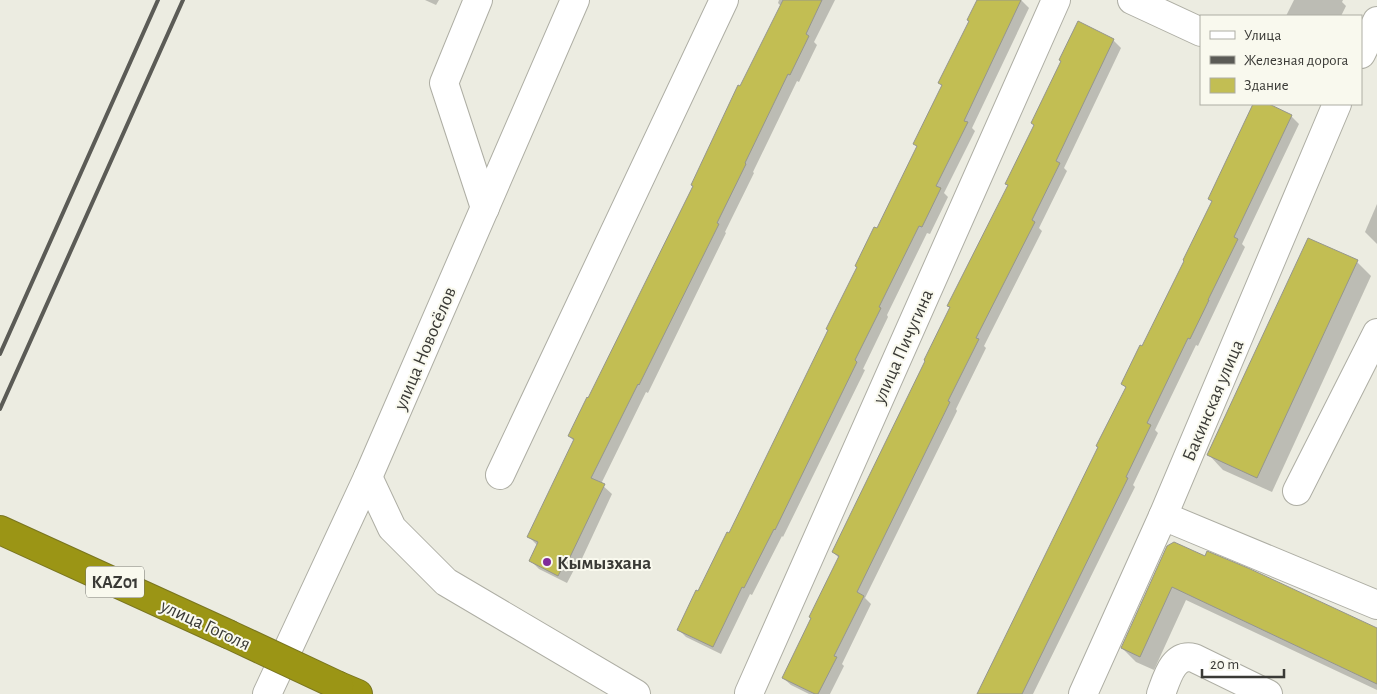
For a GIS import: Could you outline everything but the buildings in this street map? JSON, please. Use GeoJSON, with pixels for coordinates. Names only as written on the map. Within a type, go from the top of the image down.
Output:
{"type":"FeatureCollection","features":[{"type":"Feature","properties":{"kind":"highway","name":"улица Гоголя"},"geometry":{"type":"LineString","coordinates":[[1,530],[348,690]]}},
{"type":"Feature","properties":{"kind":"street"},"geometry":{"type":"LineString","coordinates":[[478,0],[444,83],[485,208]]}},
{"type":"Feature","properties":{"kind":"street","name":"улица Новосёлов"},"geometry":{"type":"LineString","coordinates":[[267,694],[368,477],[575,0]]}},
{"type":"Feature","properties":{"kind":"street"},"geometry":{"type":"LineString","coordinates":[[500,475],[724,0]]}},
{"type":"Feature","properties":{"kind":"street","name":"улица Пичугина"},"geometry":{"type":"LineString","coordinates":[[749,693],[1056,0]]}},
{"type":"Feature","properties":{"kind":"street"},"geometry":{"type":"LineString","coordinates":[[1132,0],[1200,32]]}},
{"type":"Feature","properties":{"kind":"street"},"geometry":{"type":"LineString","coordinates":[[1362,52],[1377,20]]}},
{"type":"Feature","properties":{"kind":"street","name":"Бакинская улица"},"geometry":{"type":"LineString","coordinates":[[1083,694],[1163,516],[1337,105]]}},
{"type":"Feature","properties":{"kind":"street"},"geometry":{"type":"LineString","coordinates":[[1297,490],[1377,333]]}},
{"type":"Feature","properties":{"kind":"street"},"geometry":{"type":"LineString","coordinates":[[368,477],[392,528],[446,582],[636,694]]}},
{"type":"Feature","properties":{"kind":"street"},"geometry":{"type":"LineString","coordinates":[[1163,516],[1377,605]]}},
{"type":"Feature","properties":{"kind":"street"},"geometry":{"type":"LineString","coordinates":[[1161,694],[1170,671],[1178,660],[1187,656],[1268,694]]}},
{"type":"Feature","properties":{"kind":"railway"},"geometry":{"type":"LineString","coordinates":[[0,354],[158,0]]}},
{"type":"Feature","properties":{"kind":"railway"},"geometry":{"type":"LineString","coordinates":[[0,409],[183,0]]}},
{"type":"Feature","properties":{"kind":"place","name":"Кымызхана"},"geometry":{"type":"Point","coordinates":[547,562]}}]}
